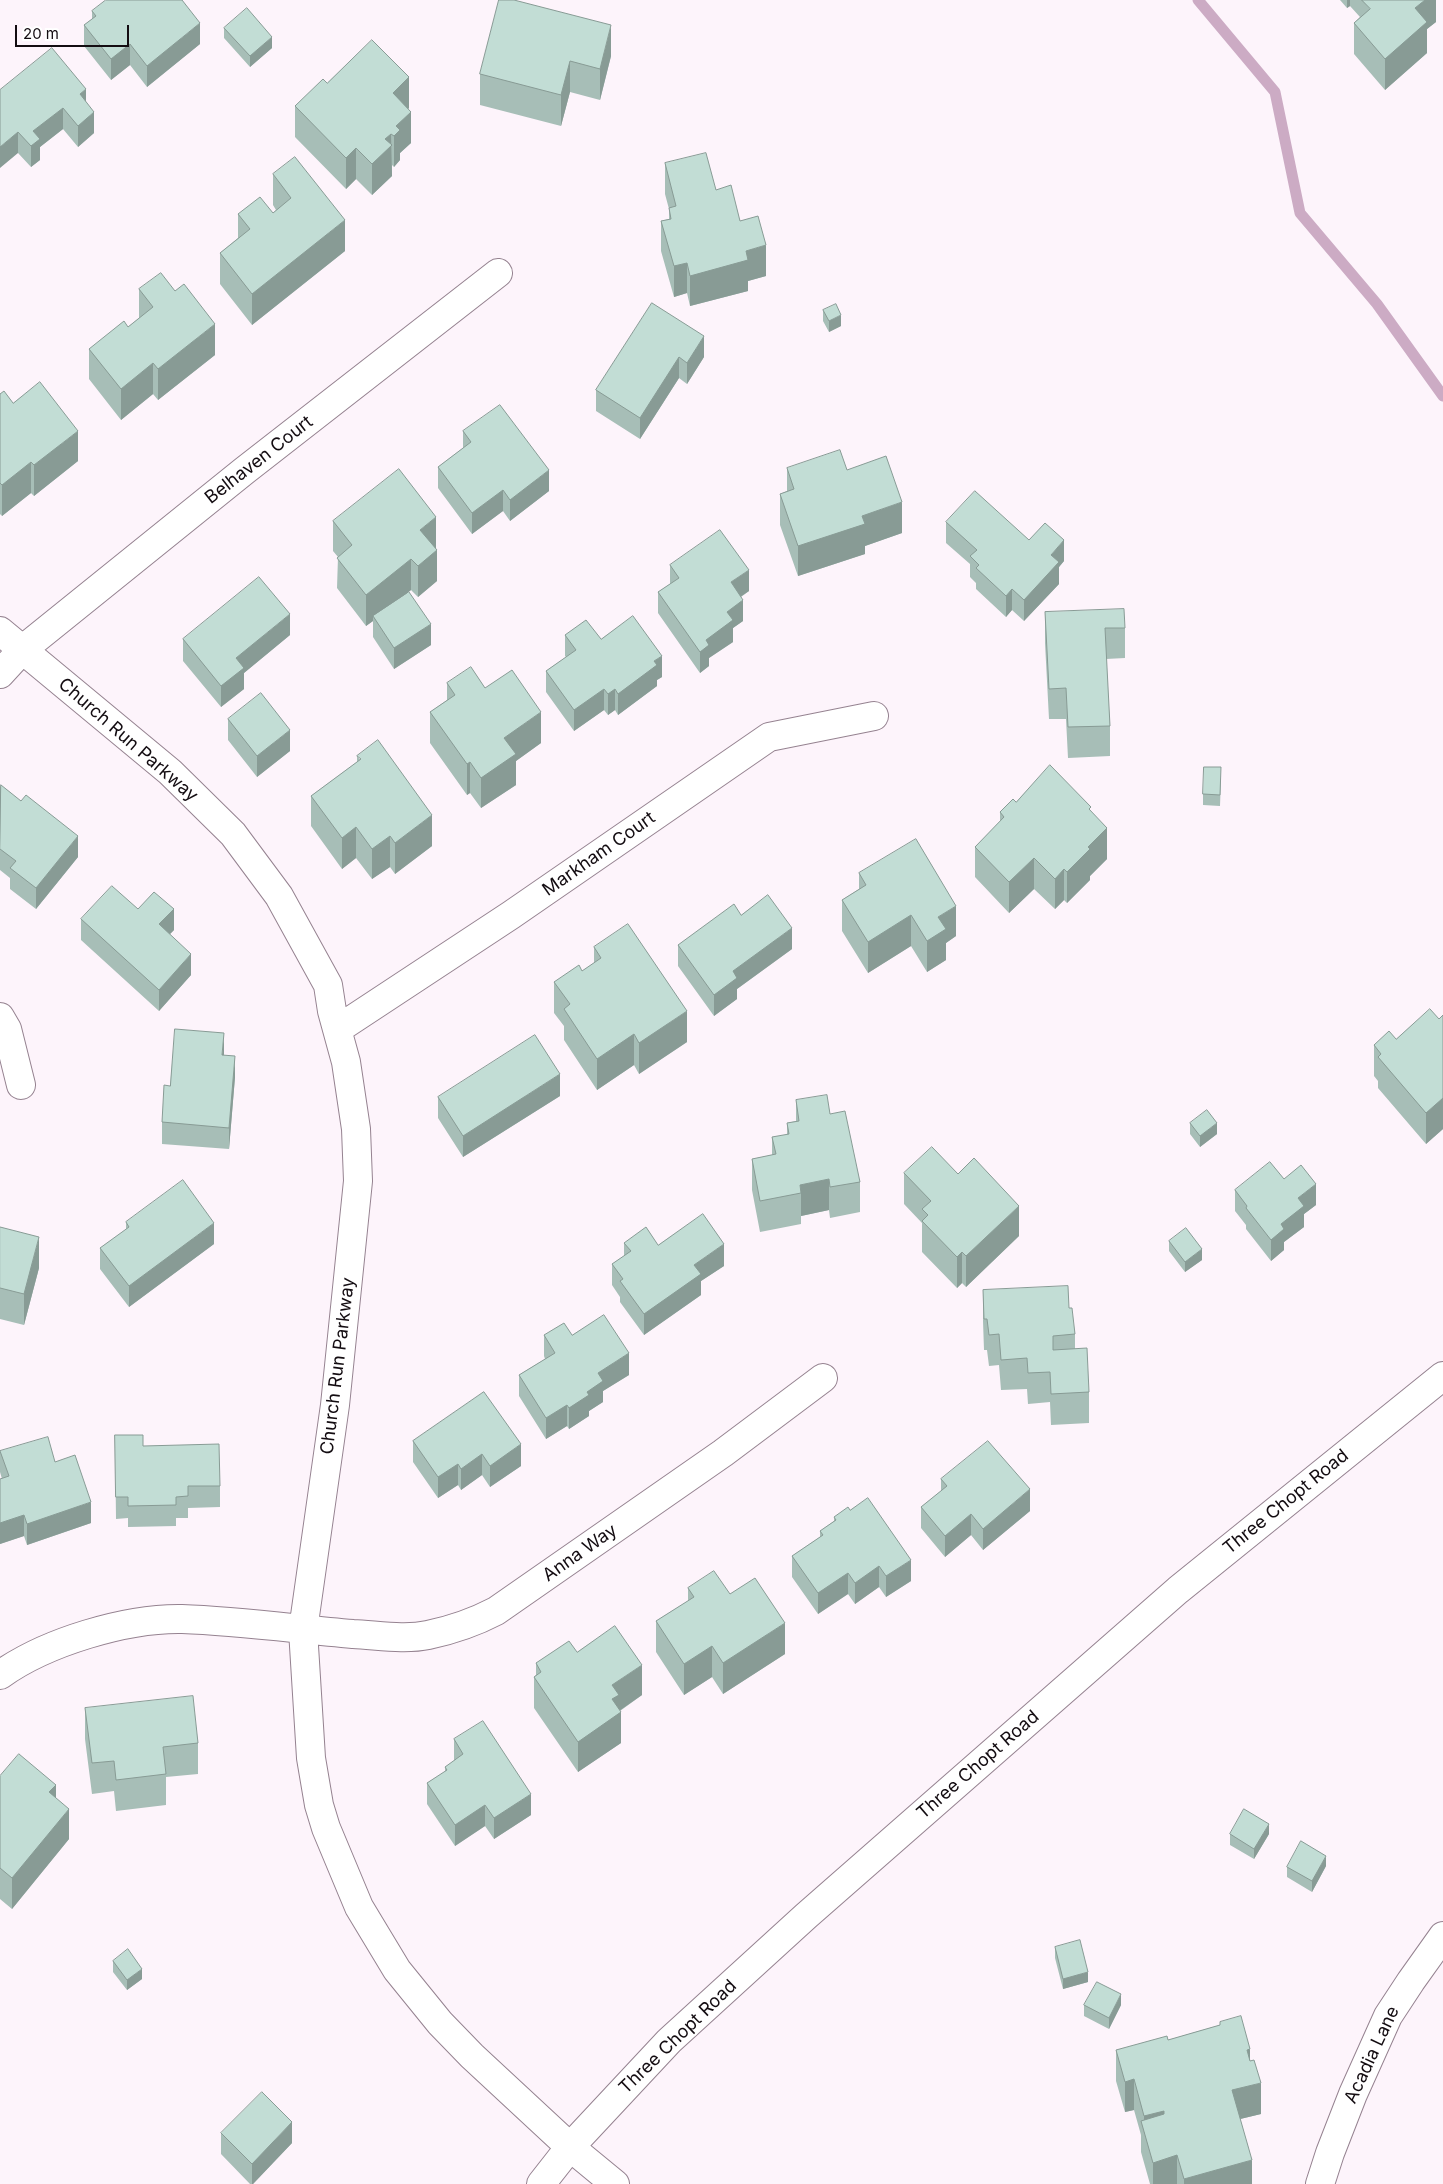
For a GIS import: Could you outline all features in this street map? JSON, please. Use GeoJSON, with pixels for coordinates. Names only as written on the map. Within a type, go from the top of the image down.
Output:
{"type":"FeatureCollection","features":[{"type":"Feature","properties":{"kind":"street","name":"Belhaven Court"},"geometry":{"type":"LineString","coordinates":[[0,674],[22,650],[244,471],[498,273]]}},
{"type":"Feature","properties":{"kind":"street","name":"Church Run Parkway"},"geometry":{"type":"LineString","coordinates":[[0,631],[170,772],[233,834],[278,896],[328,985],[332,1010],[346,1062],[356,1129],[358,1181],[335,1405],[303,1630],[311,1758],[319,1805],[326,1828],[359,1907],[397,1970],[440,2023],[472,2056],[570,2146],[615,2184]]}},
{"type":"Feature","properties":{"kind":"street","name":"Markham Court"},"geometry":{"type":"LineString","coordinates":[[338,1029],[511,915],[769,737],[874,716]]}},
{"type":"Feature","properties":{"kind":"street"},"geometry":{"type":"LineString","coordinates":[[0,1018],[7,1029],[21,1085]]}},
{"type":"Feature","properties":{"kind":"street","name":"Three Chopt Road"},"geometry":{"type":"LineString","coordinates":[[541,2184],[570,2146],[669,2041],[806,1916],[1178,1590],[1443,1376]]}},
{"type":"Feature","properties":{"kind":"street","name":"Anna Way"},"geometry":{"type":"LineString","coordinates":[[0,1675],[14,1664],[78,1636],[132,1624],[181,1619],[388,1636],[427,1635],[483,1618],[496,1612],[715,1458],[823,1378]]}},
{"type":"Feature","properties":{"kind":"street","name":"Acadia Lane"},"geometry":{"type":"LineString","coordinates":[[1320,2184],[1330,2152],[1353,2094],[1388,2016],[1443,1936]]}},
{"type":"Feature","properties":{"kind":"building"},"geometry":{"type":"Polygon","coordinates":[[[106,0],[182,0],[200,23],[147,66],[130,44],[111,59],[84,25],[96,16],[92,11],[106,0]]]}},
{"type":"Feature","properties":{"kind":"building"},"geometry":{"type":"Polygon","coordinates":[[[499,0],[514,0],[611,25],[600,69],[570,61],[561,95],[480,74],[499,0]]]}},
{"type":"Feature","properties":{"kind":"building"},"geometry":{"type":"Polygon","coordinates":[[[1362,0],[1425,0],[1415,8],[1427,22],[1385,59],[1354,23],[1370,9],[1362,0]]]}},
{"type":"Feature","properties":{"kind":"building"},"geometry":{"type":"Polygon","coordinates":[[[247,8],[272,37],[250,56],[224,28],[247,8]]]}},
{"type":"Feature","properties":{"kind":"building"},"geometry":{"type":"Polygon","coordinates":[[[372,40],[409,77],[393,93],[411,112],[396,126],[400,130],[394,136],[391,134],[385,139],[392,145],[372,164],[356,148],[346,158],[295,106],[323,79],[327,83],[372,40]]]}},
{"type":"Feature","properties":{"kind":"building"},"geometry":{"type":"Polygon","coordinates":[[[52,48],[86,89],[80,94],[94,112],[78,126],[63,108],[33,131],[40,139],[31,146],[18,132],[0,147],[0,90],[52,48]]]}},
{"type":"Feature","properties":{"kind":"building"},"geometry":{"type":"Polygon","coordinates":[[[706,153],[716,190],[731,185],[740,221],[758,216],[766,245],[746,251],[748,260],[690,276],[687,263],[674,266],[661,221],[671,219],[669,208],[676,206],[665,163],[706,153]]]}},
{"type":"Feature","properties":{"kind":"building"},"geometry":{"type":"Polygon","coordinates":[[[295,157],[345,220],[252,294],[220,253],[250,229],[238,214],[260,197],[273,213],[291,198],[273,174],[295,157]]]}},
{"type":"Feature","properties":{"kind":"building"},"geometry":{"type":"Polygon","coordinates":[[[161,273],[175,291],[184,284],[215,324],[158,369],[153,363],[121,389],[89,349],[124,321],[128,327],[153,307],[139,289],[161,273]]]}},
{"type":"Feature","properties":{"kind":"building"},"geometry":{"type":"Polygon","coordinates":[[[652,303],[704,336],[687,363],[679,357],[640,418],[596,390],[652,303]]]}},
{"type":"Feature","properties":{"kind":"building"},"geometry":{"type":"Polygon","coordinates":[[[836,304],[841,315],[829,321],[823,310],[836,304]]]}},
{"type":"Feature","properties":{"kind":"building"},"geometry":{"type":"Polygon","coordinates":[[[40,382],[78,431],[34,465],[31,462],[2,485],[0,483],[0,394],[4,391],[13,403],[40,382]]]}},
{"type":"Feature","properties":{"kind":"building"},"geometry":{"type":"Polygon","coordinates":[[[500,405],[549,470],[510,500],[503,490],[472,513],[438,467],[471,442],[463,431],[500,405]]]}},
{"type":"Feature","properties":{"kind":"building"},"geometry":{"type":"Polygon","coordinates":[[[840,450],[847,470],[886,456],[902,502],[862,516],[865,524],[798,546],[780,494],[794,489],[787,468],[840,450]]]}},
{"type":"Feature","properties":{"kind":"building"},"geometry":{"type":"Polygon","coordinates":[[[399,469],[436,517],[420,530],[437,550],[418,566],[411,559],[366,595],[337,558],[352,545],[333,521],[399,469]]]}},
{"type":"Feature","properties":{"kind":"building"},"geometry":{"type":"Polygon","coordinates":[[[975,491],[1029,540],[1045,523],[1064,540],[1051,555],[1059,562],[1024,600],[1012,589],[1006,596],[976,568],[979,565],[970,556],[977,550],[946,522],[975,491]]]}},
{"type":"Feature","properties":{"kind":"building"},"geometry":{"type":"Polygon","coordinates":[[[720,530],[749,570],[731,582],[743,600],[727,612],[733,620],[706,640],[709,645],[700,652],[658,592],[679,578],[670,565],[720,530]]]}},
{"type":"Feature","properties":{"kind":"building"},"geometry":{"type":"Polygon","coordinates":[[[259,577],[290,614],[236,658],[244,668],[221,686],[183,639],[259,577]]]}},
{"type":"Feature","properties":{"kind":"building"},"geometry":{"type":"Polygon","coordinates":[[[409,592],[431,624],[394,648],[373,616],[409,592]]]}},
{"type":"Feature","properties":{"kind":"building"},"geometry":{"type":"Polygon","coordinates":[[[1124,609],[1125,628],[1105,628],[1110,726],[1068,727],[1066,688],[1049,689],[1045,612],[1124,609]]]}},
{"type":"Feature","properties":{"kind":"building"},"geometry":{"type":"Polygon","coordinates":[[[633,616],[662,656],[654,661],[657,665],[618,694],[615,689],[608,694],[604,689],[574,710],[546,671],[576,650],[565,635],[586,620],[601,639],[633,616]]]}},
{"type":"Feature","properties":{"kind":"building"},"geometry":{"type":"Polygon","coordinates":[[[471,667],[485,688],[512,670],[541,712],[504,738],[516,754],[481,778],[470,762],[467,764],[430,712],[455,695],[447,683],[471,667]]]}},
{"type":"Feature","properties":{"kind":"building"},"geometry":{"type":"Polygon","coordinates":[[[261,693],[290,730],[257,756],[228,719],[261,693]]]}},
{"type":"Feature","properties":{"kind":"building"},"geometry":{"type":"Polygon","coordinates":[[[378,740],[432,815],[395,843],[390,836],[372,849],[356,827],[342,838],[311,796],[361,759],[357,756],[378,740]]]}},
{"type":"Feature","properties":{"kind":"building"},"geometry":{"type":"Polygon","coordinates":[[[1050,765],[1091,807],[1089,809],[1107,828],[1088,847],[1090,849],[1067,872],[1064,869],[1055,879],[1034,858],[1009,882],[975,847],[1004,817],[1000,812],[1013,799],[1016,802],[1050,765]]]}},
{"type":"Feature","properties":{"kind":"building"},"geometry":{"type":"Polygon","coordinates":[[[1204,767],[1221,767],[1220,795],[1203,794],[1204,767]]]}},
{"type":"Feature","properties":{"kind":"building"},"geometry":{"type":"Polygon","coordinates":[[[1,785],[21,801],[26,795],[78,836],[36,888],[10,868],[16,861],[0,849],[1,785]]]}},
{"type":"Feature","properties":{"kind":"building"},"geometry":{"type":"Polygon","coordinates":[[[916,839],[956,906],[938,917],[946,929],[927,941],[911,915],[868,942],[842,900],[866,885],[859,873],[916,839]]]}},
{"type":"Feature","properties":{"kind":"building"},"geometry":{"type":"Polygon","coordinates":[[[112,886],[138,909],[154,892],[174,909],[159,924],[191,954],[159,990],[81,919],[112,886]]]}},
{"type":"Feature","properties":{"kind":"building"},"geometry":{"type":"Polygon","coordinates":[[[768,895],[792,928],[733,971],[737,978],[714,995],[678,945],[734,904],[741,915],[768,895]]]}},
{"type":"Feature","properties":{"kind":"building"},"geometry":{"type":"Polygon","coordinates":[[[628,924],[687,1011],[639,1043],[634,1034],[597,1059],[564,1009],[570,1004],[554,982],[579,965],[582,971],[601,958],[594,947],[628,924]]]}},
{"type":"Feature","properties":{"kind":"building"},"geometry":{"type":"Polygon","coordinates":[[[1430,1009],[1439,1019],[1443,1015],[1443,1098],[1426,1113],[1378,1057],[1381,1054],[1374,1045],[1389,1031],[1396,1039],[1430,1009]]]}},
{"type":"Feature","properties":{"kind":"building"},"geometry":{"type":"Polygon","coordinates":[[[175,1029],[224,1033],[222,1055],[235,1056],[229,1128],[162,1122],[164,1085],[170,1086],[175,1029]]]}},
{"type":"Feature","properties":{"kind":"building"},"geometry":{"type":"Polygon","coordinates":[[[535,1035],[560,1074],[463,1136],[438,1097],[535,1035]]]}},
{"type":"Feature","properties":{"kind":"building"},"geometry":{"type":"Polygon","coordinates":[[[827,1095],[830,1114],[845,1111],[860,1182],[830,1187],[829,1179],[800,1185],[801,1193],[760,1201],[752,1159],[776,1154],[772,1137],[789,1134],[787,1123],[799,1121],[796,1100],[827,1095]]]}},
{"type":"Feature","properties":{"kind":"building"},"geometry":{"type":"Polygon","coordinates":[[[1207,1110],[1217,1123],[1200,1136],[1190,1123],[1207,1110]]]}},
{"type":"Feature","properties":{"kind":"building"},"geometry":{"type":"Polygon","coordinates":[[[932,1147],[958,1174],[974,1158],[1019,1206],[966,1256],[962,1252],[957,1257],[922,1221],[928,1215],[922,1209],[931,1201],[904,1173],[932,1147]]]}},
{"type":"Feature","properties":{"kind":"building"},"geometry":{"type":"Polygon","coordinates":[[[1270,1162],[1284,1179],[1301,1165],[1316,1184],[1298,1198],[1304,1206],[1281,1224],[1284,1229],[1271,1240],[1246,1208],[1247,1206],[1235,1190],[1270,1162]]]}},
{"type":"Feature","properties":{"kind":"building"},"geometry":{"type":"Polygon","coordinates":[[[183,1180],[214,1223],[129,1286],[100,1248],[129,1227],[126,1222],[183,1180]]]}},
{"type":"Feature","properties":{"kind":"building"},"geometry":{"type":"Polygon","coordinates":[[[703,1214],[724,1244],[694,1265],[701,1274],[644,1314],[620,1281],[623,1279],[612,1264],[631,1251],[624,1243],[646,1227],[658,1245],[703,1214]]]}},
{"type":"Feature","properties":{"kind":"building"},"geometry":{"type":"Polygon","coordinates":[[[0,1227],[39,1237],[24,1294],[0,1288],[0,1227]]]}},
{"type":"Feature","properties":{"kind":"building"},"geometry":{"type":"Polygon","coordinates":[[[1186,1228],[1202,1249],[1185,1262],[1169,1241],[1186,1228]]]}},
{"type":"Feature","properties":{"kind":"building"},"geometry":{"type":"Polygon","coordinates":[[[1068,1286],[1069,1308],[1072,1308],[1075,1334],[1053,1336],[1053,1350],[1087,1348],[1089,1392],[1051,1394],[1050,1372],[1028,1373],[1027,1358],[1001,1360],[999,1334],[989,1335],[987,1319],[984,1319],[983,1290],[1068,1286]]]}},
{"type":"Feature","properties":{"kind":"building"},"geometry":{"type":"Polygon","coordinates":[[[604,1315],[629,1353],[598,1373],[603,1381],[587,1392],[589,1395],[569,1408],[567,1405],[546,1418],[519,1375],[555,1353],[544,1335],[564,1323],[572,1335],[604,1315]]]}},
{"type":"Feature","properties":{"kind":"building"},"geometry":{"type":"Polygon","coordinates":[[[484,1392],[521,1444],[490,1466],[482,1454],[461,1469],[458,1464],[438,1477],[413,1441],[484,1392]]]}},
{"type":"Feature","properties":{"kind":"building"},"geometry":{"type":"Polygon","coordinates":[[[115,1435],[143,1435],[143,1446],[219,1444],[220,1486],[188,1486],[188,1496],[176,1497],[176,1505],[128,1506],[128,1497],[116,1497],[115,1435]]]}},
{"type":"Feature","properties":{"kind":"building"},"geometry":{"type":"Polygon","coordinates":[[[48,1437],[55,1462],[75,1455],[91,1502],[27,1524],[24,1515],[0,1523],[0,1479],[9,1476],[0,1451],[48,1437]]]}},
{"type":"Feature","properties":{"kind":"building"},"geometry":{"type":"Polygon","coordinates":[[[988,1441],[1030,1489],[983,1529],[971,1514],[945,1536],[921,1507],[947,1486],[941,1479],[988,1441]]]}},
{"type":"Feature","properties":{"kind":"building"},"geometry":{"type":"Polygon","coordinates":[[[868,1498],[911,1560],[886,1576],[879,1566],[855,1583],[848,1573],[818,1593],[792,1556],[823,1535],[820,1531],[836,1520],[834,1517],[848,1507],[850,1510],[868,1498]]]}},
{"type":"Feature","properties":{"kind":"building"},"geometry":{"type":"Polygon","coordinates":[[[714,1571],[730,1594],[755,1578],[785,1623],[723,1663],[712,1646],[684,1664],[656,1621],[694,1597],[688,1588],[714,1571]]]}},
{"type":"Feature","properties":{"kind":"building"},"geometry":{"type":"Polygon","coordinates":[[[615,1626],[642,1665],[612,1685],[619,1695],[612,1699],[621,1712],[578,1742],[534,1677],[541,1672],[536,1663],[569,1641],[577,1652],[615,1626]]]}},
{"type":"Feature","properties":{"kind":"building"},"geometry":{"type":"Polygon","coordinates":[[[193,1696],[198,1743],[163,1747],[166,1774],[116,1780],[114,1761],[92,1763],[85,1708],[193,1696]]]}},
{"type":"Feature","properties":{"kind":"building"},"geometry":{"type":"Polygon","coordinates":[[[483,1721],[531,1794],[494,1818],[485,1805],[455,1825],[427,1783],[447,1770],[445,1767],[463,1754],[454,1739],[483,1721]]]}},
{"type":"Feature","properties":{"kind":"building"},"geometry":{"type":"Polygon","coordinates":[[[19,1754],[56,1785],[49,1792],[69,1809],[12,1878],[0,1868],[0,1776],[19,1754]]]}},
{"type":"Feature","properties":{"kind":"building"},"geometry":{"type":"Polygon","coordinates":[[[1244,1809],[1269,1824],[1254,1849],[1230,1834],[1244,1809]]]}},
{"type":"Feature","properties":{"kind":"building"},"geometry":{"type":"Polygon","coordinates":[[[1301,1841],[1326,1856],[1312,1881],[1287,1867],[1301,1841]]]}},
{"type":"Feature","properties":{"kind":"building"},"geometry":{"type":"Polygon","coordinates":[[[1080,1940],[1088,1972],[1063,1979],[1055,1947],[1080,1940]]]}},
{"type":"Feature","properties":{"kind":"building"},"geometry":{"type":"Polygon","coordinates":[[[128,1949],[142,1969],[127,1980],[113,1961],[128,1949]]]}},
{"type":"Feature","properties":{"kind":"building"},"geometry":{"type":"Polygon","coordinates":[[[1097,1982],[1121,1994],[1109,2018],[1084,2005],[1097,1982]]]}},
{"type":"Feature","properties":{"kind":"building"},"geometry":{"type":"Polygon","coordinates":[[[1241,2016],[1250,2049],[1247,2050],[1250,2061],[1254,2060],[1261,2083],[1232,2090],[1252,2160],[1184,2179],[1177,2155],[1153,2163],[1141,2121],[1164,2114],[1164,2111],[1144,2116],[1134,2079],[1125,2082],[1116,2050],[1167,2036],[1168,2040],[1220,2025],[1220,2022],[1241,2016]]]}},
{"type":"Feature","properties":{"kind":"building"},"geometry":{"type":"Polygon","coordinates":[[[262,2092],[292,2122],[252,2164],[221,2133],[262,2092]]]}},
{"type":"Feature","properties":{"kind":"waterway"},"geometry":{"type":"LineString","coordinates":[[1198,0],[1275,92],[1300,213],[1377,304],[1443,396]]}}]}
